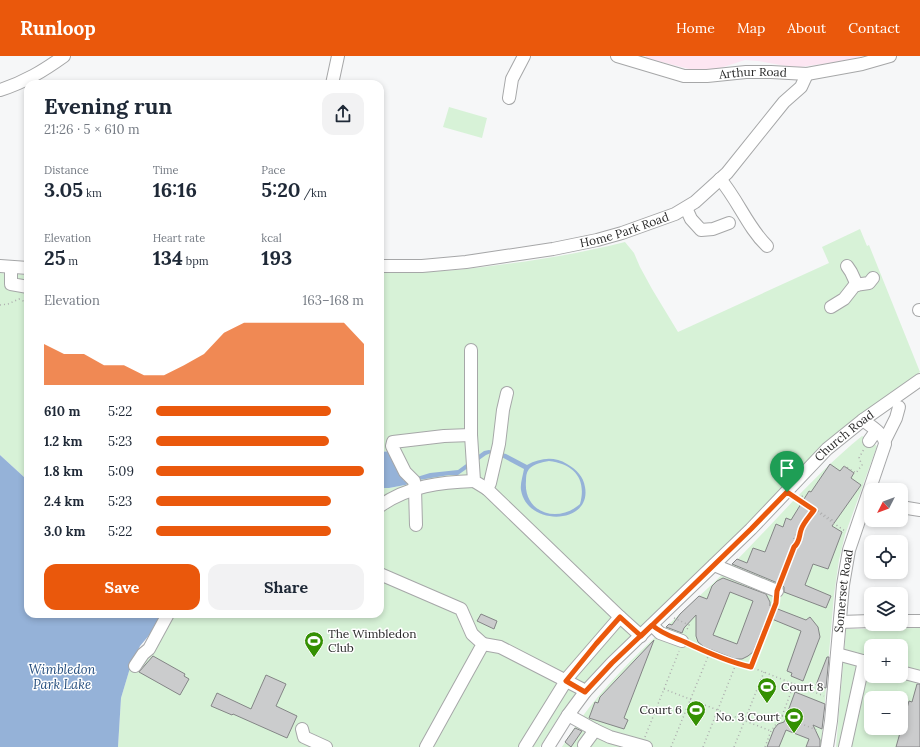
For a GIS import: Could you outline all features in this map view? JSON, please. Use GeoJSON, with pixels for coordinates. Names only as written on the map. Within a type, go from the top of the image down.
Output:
{"type":"FeatureCollection","features":[{"type":"Feature","properties":{"kind":"street"},"geometry":{"type":"LineString","coordinates":[[27,80],[64,56]]}},
{"type":"Feature","properties":{"kind":"street"},"geometry":{"type":"LineString","coordinates":[[333,80],[338,56]]}},
{"type":"Feature","properties":{"kind":"street"},"geometry":{"type":"LineString","coordinates":[[509,98],[512,79],[524,56]]}},
{"type":"Feature","properties":{"kind":"street","name":"Arthur Road"},"geometry":{"type":"LineString","coordinates":[[617,56],[684,76],[707,76],[746,72],[807,74],[862,64],[890,56]]}},
{"type":"Feature","properties":{"kind":"street","name":"Home Park Road"},"geometry":{"type":"LineString","coordinates":[[384,266],[422,266],[466,262],[561,247],[597,240],[622,233],[668,217],[686,208],[700,198],[720,179],[740,158],[784,102],[801,87],[807,74]]}},
{"type":"Feature","properties":{"kind":"street"},"geometry":{"type":"LineString","coordinates":[[0,90],[18,85],[24,82]]}},
{"type":"Feature","properties":{"kind":"street"},"geometry":{"type":"LineString","coordinates":[[720,179],[728,188],[758,236],[767,246]]}},
{"type":"Feature","properties":{"kind":"street"},"geometry":{"type":"LineString","coordinates":[[686,208],[691,219],[701,230],[713,230],[729,223]]}},
{"type":"Feature","properties":{"kind":"street"},"geometry":{"type":"LineString","coordinates":[[847,266],[852,272],[852,294]]}},
{"type":"Feature","properties":{"kind":"street"},"geometry":{"type":"LineString","coordinates":[[24,268],[6,267],[5,284],[24,286]]}},
{"type":"Feature","properties":{"kind":"street"},"geometry":{"type":"LineString","coordinates":[[831,307],[869,283],[873,278]]}},
{"type":"Feature","properties":{"kind":"street"},"geometry":{"type":"LineString","coordinates":[[471,350],[471,435],[474,481]]}},
{"type":"Feature","properties":{"kind":"street","name":"Church Road"},"geometry":{"type":"LineString","coordinates":[[548,747],[568,715],[585,692],[612,663],[714,565],[827,450],[863,420],[920,380]]}},
{"type":"Feature","properties":{"kind":"street"},"geometry":{"type":"LineString","coordinates":[[487,489],[490,483],[497,452],[507,392]]}},
{"type":"Feature","properties":{"kind":"street","name":"Somerset Road"},"geometry":{"type":"LineString","coordinates":[[873,483],[884,449],[885,440],[896,418],[899,407]]}},
{"type":"Feature","properties":{"kind":"street"},"geometry":{"type":"LineString","coordinates":[[863,420],[876,430],[885,440]]}},
{"type":"Feature","properties":{"kind":"street"},"geometry":{"type":"LineString","coordinates":[[869,441],[876,430]]}},
{"type":"Feature","properties":{"kind":"street"},"geometry":{"type":"LineString","coordinates":[[416,525],[413,512],[414,482],[405,472],[392,446],[393,442],[444,436],[471,435]]}},
{"type":"Feature","properties":{"kind":"street"},"geometry":{"type":"LineString","coordinates":[[384,504],[398,495],[415,488],[448,482],[474,481],[487,489],[641,636]]}},
{"type":"Feature","properties":{"kind":"street"},"geometry":{"type":"LineString","coordinates":[[787,492],[799,498]]}},
{"type":"Feature","properties":{"kind":"street","name":"Somerset Road"},"geometry":{"type":"LineString","coordinates":[[827,747],[843,585],[850,534],[864,505]]}},
{"type":"Feature","properties":{"kind":"street"},"geometry":{"type":"LineString","coordinates":[[908,508],[920,510]]}},
{"type":"Feature","properties":{"kind":"street"},"geometry":{"type":"LineString","coordinates":[[714,565],[777,591]]}},
{"type":"Feature","properties":{"kind":"street"},"geometry":{"type":"LineString","coordinates":[[384,576],[461,609],[472,634],[483,644],[500,647],[585,692]]}},
{"type":"Feature","properties":{"kind":"street"},"geometry":{"type":"LineString","coordinates":[[525,747],[566,681],[620,617]]}},
{"type":"Feature","properties":{"kind":"street"},"geometry":{"type":"LineString","coordinates":[[135,666],[143,654],[149,649],[166,618]]}},
{"type":"Feature","properties":{"kind":"street"},"geometry":{"type":"LineString","coordinates":[[840,622],[864,621]]}},
{"type":"Feature","properties":{"kind":"street"},"geometry":{"type":"LineString","coordinates":[[908,621],[920,621]]}},
{"type":"Feature","properties":{"kind":"street"},"geometry":{"type":"LineString","coordinates":[[652,625],[660,633],[682,641]]}},
{"type":"Feature","properties":{"kind":"street"},"geometry":{"type":"LineString","coordinates":[[500,647],[504,635]]}},
{"type":"Feature","properties":{"kind":"street"},"geometry":{"type":"LineString","coordinates":[[426,747],[483,644]]}},
{"type":"Feature","properties":{"kind":"street"},"geometry":{"type":"LineString","coordinates":[[837,654],[864,662]]}},
{"type":"Feature","properties":{"kind":"street"},"geometry":{"type":"LineString","coordinates":[[845,747],[864,674]]}},
{"type":"Feature","properties":{"kind":"street"},"geometry":{"type":"LineString","coordinates":[[908,674],[920,677]]}},
{"type":"Feature","properties":{"kind":"street"},"geometry":{"type":"LineString","coordinates":[[568,715],[595,730],[644,747]]}},
{"type":"Feature","properties":{"kind":"street"},"geometry":{"type":"LineString","coordinates":[[302,729],[304,737],[326,747]]}},
{"type":"Feature","properties":{"kind":"street"},"geometry":{"type":"LineString","coordinates":[[584,745],[595,730]]}},
{"type":"Feature","properties":{"kind":"path"},"geometry":{"type":"LineString","coordinates":[[0,305],[8,304],[19,299],[24,301]]}},
{"type":"Feature","properties":{"kind":"path"},"geometry":{"type":"LineString","coordinates":[[844,467],[845,466],[856,473],[862,465],[859,456],[869,441]]}},
{"type":"Feature","properties":{"kind":"path"},"geometry":{"type":"LineString","coordinates":[[799,498],[808,506],[815,509],[831,522],[850,534]]}},
{"type":"Feature","properties":{"kind":"path"},"geometry":{"type":"LineString","coordinates":[[794,547],[793,542],[796,533],[801,530],[815,509]]}},
{"type":"Feature","properties":{"kind":"path"},"geometry":{"type":"LineString","coordinates":[[751,667],[776,603],[777,591],[794,547],[797,544],[801,534],[801,530]]}},
{"type":"Feature","properties":{"kind":"path"},"geometry":{"type":"LineString","coordinates":[[644,747],[664,689],[689,625],[675,619]]}},
{"type":"Feature","properties":{"kind":"path"},"geometry":{"type":"LineString","coordinates":[[682,641],[709,654],[736,664],[751,667],[826,696]]}},
{"type":"Feature","properties":{"kind":"path"},"geometry":{"type":"LineString","coordinates":[[671,747],[709,654]]}},
{"type":"Feature","properties":{"kind":"path"},"geometry":{"type":"LineString","coordinates":[[703,747],[736,664]]}},
{"type":"Feature","properties":{"kind":"path"},"geometry":{"type":"LineString","coordinates":[[734,747],[764,672]]}},
{"type":"Feature","properties":{"kind":"path"},"geometry":{"type":"LineString","coordinates":[[765,747],[771,731],[782,716],[794,684]]}},
{"type":"Feature","properties":{"kind":"path"},"geometry":{"type":"LineString","coordinates":[[664,689],[771,731]]}},
{"type":"Feature","properties":{"kind":"path"},"geometry":{"type":"LineString","coordinates":[[782,716],[820,731]]}},
{"type":"Feature","properties":{"kind":"shaded area"},"geometry":{"type":"Polygon","coordinates":[[[646,56],[863,56],[844,61],[800,67],[745,60],[711,71],[701,72],[646,58],[646,56]]]}},
{"type":"Feature","properties":{"kind":"green space"},"geometry":{"type":"Polygon","coordinates":[[[449,107],[487,118],[482,138],[443,127],[449,107]]]}},
{"type":"Feature","properties":{"kind":"green space"},"geometry":{"type":"Polygon","coordinates":[[[860,229],[867,246],[869,245],[920,372],[886,397],[783,488],[612,656],[576,693],[540,747],[118,747],[121,698],[130,668],[167,618],[384,618],[384,488],[405,485],[392,451],[384,452],[384,273],[447,271],[499,265],[541,259],[625,242],[634,253],[652,289],[678,332],[829,263],[822,247],[860,229]]]}},
{"type":"Feature","properties":{"kind":"green space"},"geometry":{"type":"Polygon","coordinates":[[[0,273],[24,275],[24,477],[0,455],[0,273]]]}},
{"type":"Feature","properties":{"kind":"green space"},"geometry":{"type":"Polygon","coordinates":[[[862,436],[877,446],[845,535],[839,560],[834,595],[821,747],[562,747],[598,696],[640,651],[731,566],[827,467],[862,436]]]}},
{"type":"Feature","properties":{"kind":"green space"},"geometry":{"type":"Polygon","coordinates":[[[908,628],[920,628],[920,747],[836,747],[846,629],[864,629],[864,631],[908,631],[908,628]]]}},
{"type":"Feature","properties":{"kind":"water"},"geometry":{"type":"Polygon","coordinates":[[[489,450],[506,454],[527,465],[542,459],[562,461],[581,476],[585,487],[585,500],[579,509],[558,517],[546,515],[535,510],[526,502],[521,490],[524,469],[498,455],[491,453],[458,475],[419,480],[405,485],[384,488],[384,452],[392,451],[404,481],[430,473],[458,470],[484,451],[489,450]],[[549,461],[529,469],[526,476],[527,492],[530,501],[536,508],[552,514],[571,510],[580,504],[582,487],[580,480],[572,469],[565,465],[549,461]]]}},
{"type":"Feature","properties":{"kind":"water","name":"Wimbledon Park Lake"},"geometry":{"type":"Polygon","coordinates":[[[0,455],[24,477],[24,618],[164,618],[140,646],[130,668],[121,698],[118,747],[0,747],[0,455]]]}},
{"type":"Feature","properties":{"kind":"building"},"geometry":{"type":"Polygon","coordinates":[[[830,464],[840,471],[844,466],[854,473],[851,478],[861,485],[832,526],[842,532],[828,569],[813,564],[805,585],[831,596],[826,608],[784,592],[784,587],[780,584],[732,564],[737,559],[747,563],[753,548],[765,552],[776,524],[783,527],[786,518],[791,520],[809,491],[811,492],[830,464]]]}},
{"type":"Feature","properties":{"kind":"building"},"geometry":{"type":"Polygon","coordinates":[[[723,578],[766,594],[770,602],[770,606],[806,620],[810,617],[818,627],[820,637],[803,681],[791,676],[792,673],[787,671],[801,631],[767,617],[753,652],[742,659],[735,659],[704,647],[698,642],[696,636],[696,615],[684,628],[682,633],[666,627],[669,624],[672,625],[680,614],[699,596],[707,599],[712,586],[723,578]],[[730,592],[713,635],[737,644],[753,601],[730,592]]]}},
{"type":"Feature","properties":{"kind":"building"},"geometry":{"type":"Polygon","coordinates":[[[481,614],[497,621],[494,629],[477,621],[481,614]]]}},
{"type":"Feature","properties":{"kind":"building"},"geometry":{"type":"Polygon","coordinates":[[[654,640],[624,718],[628,720],[624,729],[589,718],[595,702],[598,703],[600,697],[654,640]]]}},
{"type":"Feature","properties":{"kind":"building"},"geometry":{"type":"Polygon","coordinates":[[[153,656],[185,674],[184,676],[189,679],[180,695],[139,672],[153,656]]]}},
{"type":"Feature","properties":{"kind":"building"},"geometry":{"type":"Polygon","coordinates":[[[827,657],[829,657],[826,688],[816,685],[827,657]]]}},
{"type":"Feature","properties":{"kind":"building"},"geometry":{"type":"Polygon","coordinates":[[[266,675],[286,684],[276,706],[297,716],[287,738],[211,706],[217,693],[251,709],[266,675]]]}},
{"type":"Feature","properties":{"kind":"building"},"geometry":{"type":"Polygon","coordinates":[[[917,684],[920,684],[920,747],[896,747],[899,735],[908,735],[908,705],[909,701],[912,702],[917,684]]]}},
{"type":"Feature","properties":{"kind":"building"},"geometry":{"type":"Polygon","coordinates":[[[795,692],[825,704],[822,729],[813,725],[820,740],[820,747],[806,747],[809,739],[786,730],[779,747],[767,747],[774,729],[778,724],[784,722],[795,692]]]}},
{"type":"Feature","properties":{"kind":"building"},"geometry":{"type":"Polygon","coordinates":[[[575,728],[582,731],[571,747],[565,742],[575,728]]]}},
{"type":"Feature","properties":{"kind":"place","name":"The Wimbledon Club"},"geometry":{"type":"Point","coordinates":[314,658]}},
{"type":"Feature","properties":{"kind":"place","name":"Court 8"},"geometry":{"type":"Point","coordinates":[767,704]}},
{"type":"Feature","properties":{"kind":"place","name":"Court 6"},"geometry":{"type":"Point","coordinates":[696,727]}},
{"type":"Feature","properties":{"kind":"place","name":"No. 3 Court"},"geometry":{"type":"Point","coordinates":[794,734]}},
{"type":"Feature","properties":{"kind":"route"},"geometry":{"type":"LineString","coordinates":[[787,492],[751,529],[652,625],[641,636],[620,617],[566,681],[585,692],[612,663],[652,625],[660,633],[682,641],[709,654],[736,664],[751,667],[776,603],[777,591],[794,547],[797,544],[801,530],[814,510],[787,492]]}}]}
